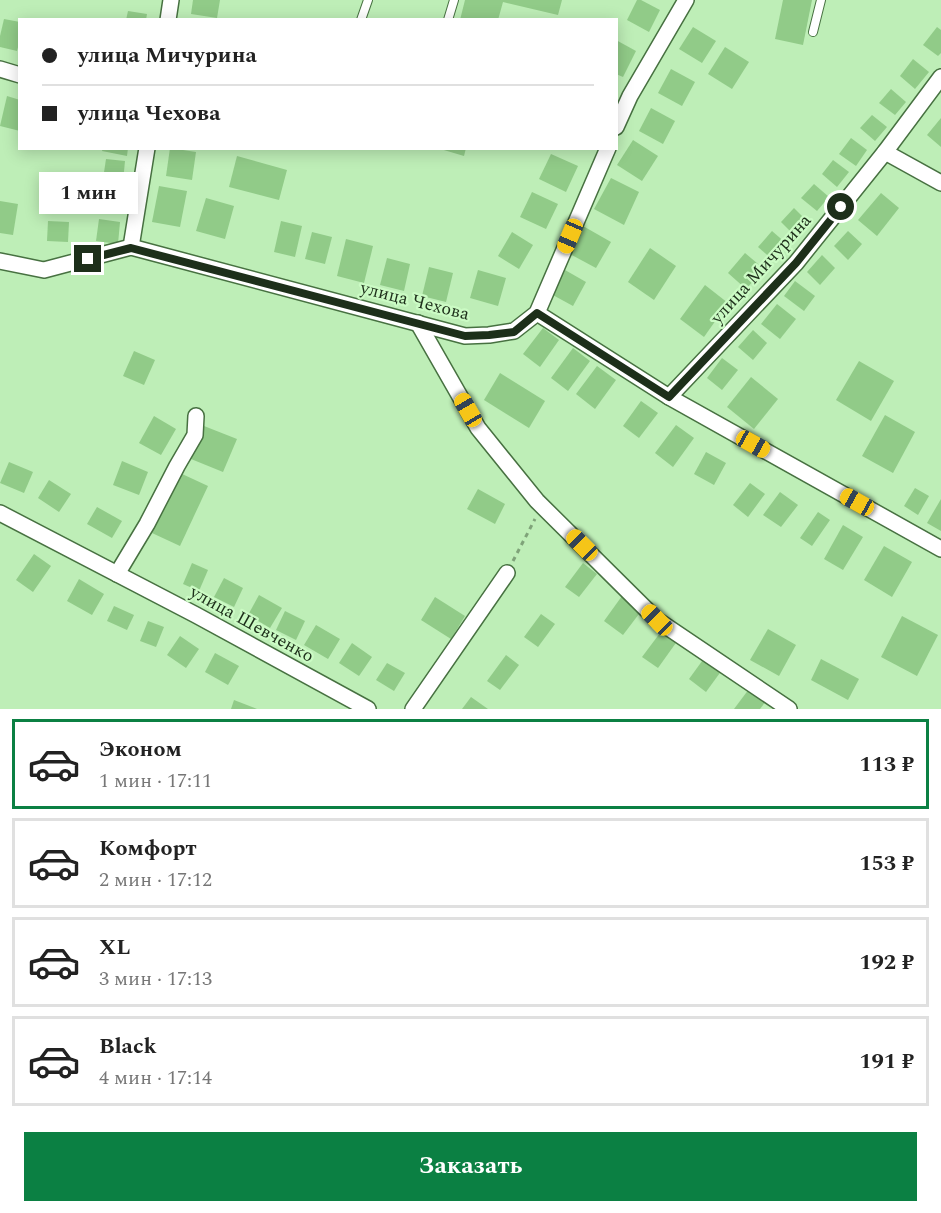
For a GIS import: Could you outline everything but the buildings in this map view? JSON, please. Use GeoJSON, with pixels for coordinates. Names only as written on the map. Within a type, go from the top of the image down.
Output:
{"type":"FeatureCollection","features":[{"type":"Feature","properties":{"kind":"street"},"geometry":{"type":"LineString","coordinates":[[168,18],[171,0]]}},
{"type":"Feature","properties":{"kind":"street"},"geometry":{"type":"LineString","coordinates":[[618,123],[630,96],[686,0]]}},
{"type":"Feature","properties":{"kind":"street"},"geometry":{"type":"LineString","coordinates":[[0,69],[18,74]]}},
{"type":"Feature","properties":{"kind":"street","name":"улица Мичурина"},"geometry":{"type":"LineString","coordinates":[[669,397],[796,263],[885,152],[941,77]]}},
{"type":"Feature","properties":{"kind":"street"},"geometry":{"type":"LineString","coordinates":[[131,248],[147,150]]}},
{"type":"Feature","properties":{"kind":"street"},"geometry":{"type":"LineString","coordinates":[[607,150],[537,313],[669,397],[941,549]]}},
{"type":"Feature","properties":{"kind":"street"},"geometry":{"type":"LineString","coordinates":[[885,152],[941,183]]}},
{"type":"Feature","properties":{"kind":"street","name":"улица Чехова"},"geometry":{"type":"LineString","coordinates":[[0,261],[44,270],[131,248],[465,336],[514,332],[537,313]]}},
{"type":"Feature","properties":{"kind":"street"},"geometry":{"type":"LineString","coordinates":[[418,323],[478,428],[537,501],[657,620],[789,709]]}},
{"type":"Feature","properties":{"kind":"street"},"geometry":{"type":"LineString","coordinates":[[117,574],[195,435],[196,416]]}},
{"type":"Feature","properties":{"kind":"street","name":"улица Шевченко"},"geometry":{"type":"LineString","coordinates":[[0,513],[196,615],[368,709]]}},
{"type":"Feature","properties":{"kind":"street"},"geometry":{"type":"LineString","coordinates":[[413,709],[507,573]]}},
{"type":"Feature","properties":{"kind":"lane"},"geometry":{"type":"LineString","coordinates":[[361,18],[368,0]]}},
{"type":"Feature","properties":{"kind":"lane"},"geometry":{"type":"LineString","coordinates":[[449,18],[454,0]]}},
{"type":"Feature","properties":{"kind":"lane"},"geometry":{"type":"LineString","coordinates":[[813,32],[821,0]]}},
{"type":"Feature","properties":{"kind":"path"},"geometry":{"type":"LineString","coordinates":[[507,573],[538,512],[537,501]]}},
{"type":"Feature","properties":{"kind":"route"},"geometry":{"type":"LineString","coordinates":[[88,259],[131,248],[465,336],[514,332],[537,313],[669,397],[796,263],[841,207]]}}]}
